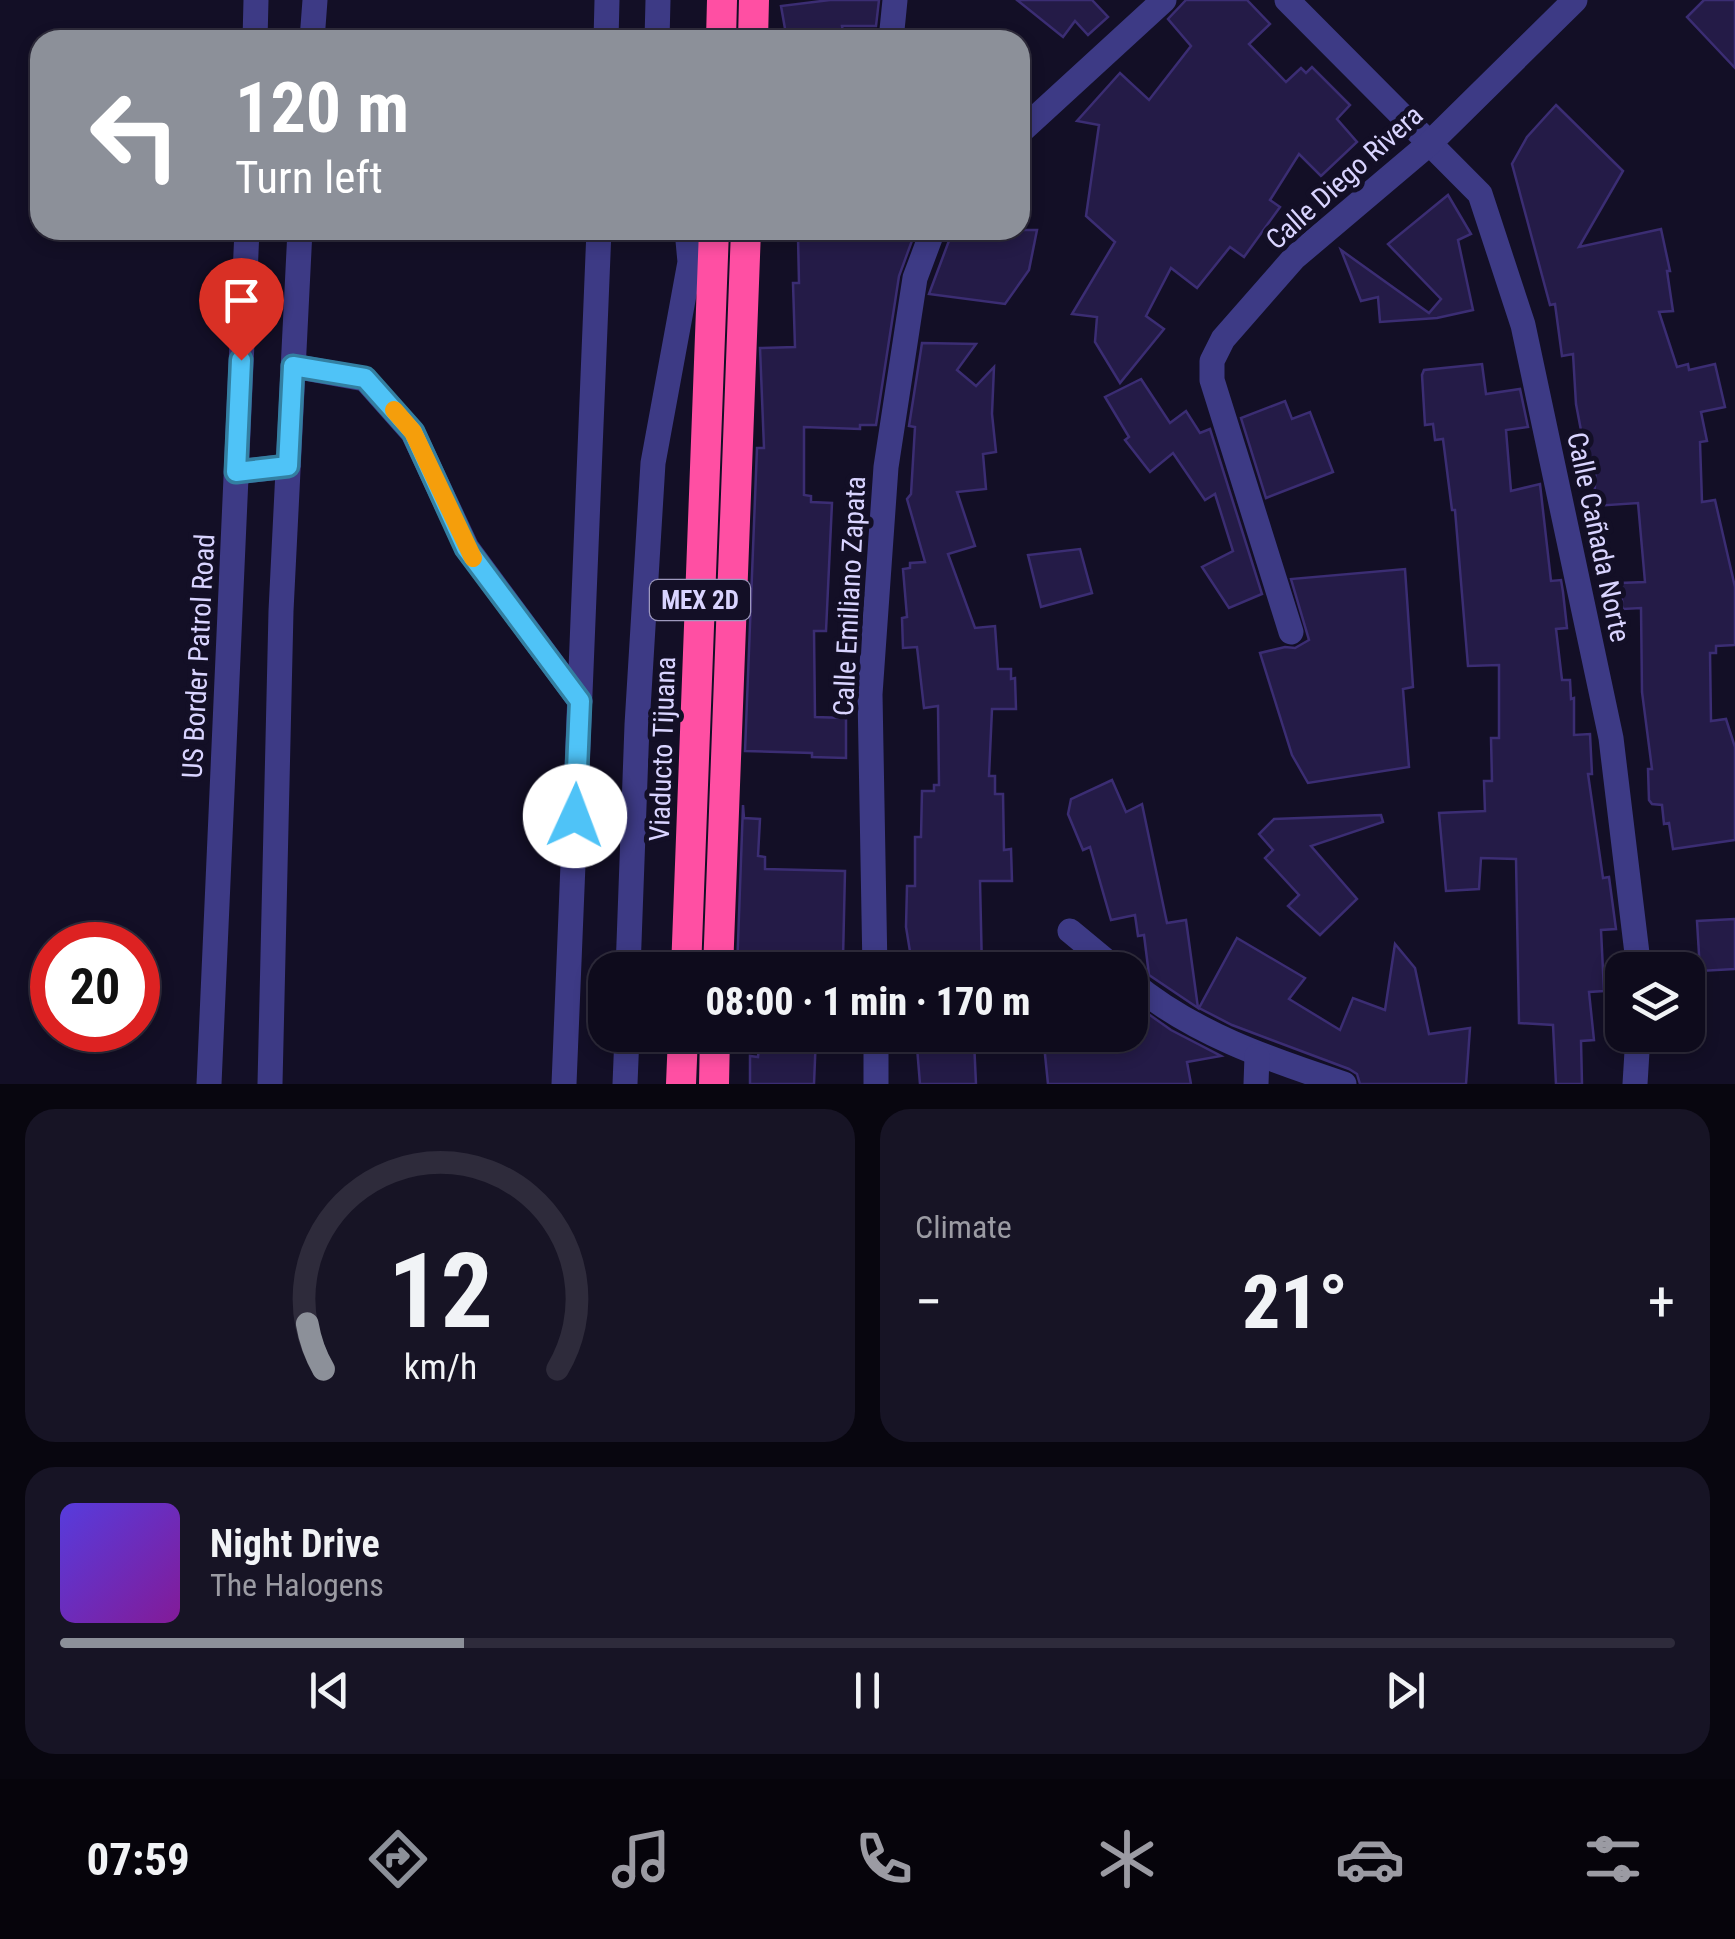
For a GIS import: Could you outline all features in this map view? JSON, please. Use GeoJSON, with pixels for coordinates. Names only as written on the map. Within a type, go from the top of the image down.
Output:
{"type":"FeatureCollection","features":[{"type":"Feature","properties":{"kind":"highway"},"geometry":{"type":"LineString","coordinates":[[721,30],[722,0]]}},
{"type":"Feature","properties":{"kind":"highway"},"geometry":{"type":"LineString","coordinates":[[753,30],[754,0]]}},
{"type":"Feature","properties":{"kind":"highway","name":"Viaducto Tijuana"},"geometry":{"type":"LineString","coordinates":[[687,952],[714,240]]}},
{"type":"Feature","properties":{"kind":"highway","name":"MEX 2D"},"geometry":{"type":"LineString","coordinates":[[719,952],[746,240]]}},
{"type":"Feature","properties":{"kind":"highway"},"geometry":{"type":"LineString","coordinates":[[681,1084],[682,1052]]}},
{"type":"Feature","properties":{"kind":"highway"},"geometry":{"type":"LineString","coordinates":[[714,1084],[715,1052]]}},
{"type":"Feature","properties":{"kind":"street"},"geometry":{"type":"LineString","coordinates":[[255,30],[256,0]]}},
{"type":"Feature","properties":{"kind":"street"},"geometry":{"type":"LineString","coordinates":[[313,30],[315,0]]}},
{"type":"Feature","properties":{"kind":"street"},"geometry":{"type":"LineString","coordinates":[[606,30],[607,0]]}},
{"type":"Feature","properties":{"kind":"street"},"geometry":{"type":"LineString","coordinates":[[657,30],[658,0]]}},
{"type":"Feature","properties":{"kind":"street"},"geometry":{"type":"LineString","coordinates":[[892,30],[894,0]]}},
{"type":"Feature","properties":{"kind":"street"},"geometry":{"type":"LineString","coordinates":[[1030,123],[1164,0]]}},
{"type":"Feature","properties":{"kind":"street","name":"Calle Cañada Norte"},"geometry":{"type":"LineString","coordinates":[[1287,0],[1480,194],[1523,325],[1611,738],[1637,952]]}},
{"type":"Feature","properties":{"kind":"street","name":"Calle Diego Rivera"},"geometry":{"type":"LineString","coordinates":[[1292,632],[1212,380],[1212,361],[1223,339],[1294,258],[1430,143],[1575,0]]}},
{"type":"Feature","properties":{"kind":"street","name":"US Border Patrol Road"},"geometry":{"type":"LineString","coordinates":[[209,1084],[247,240]]}},
{"type":"Feature","properties":{"kind":"street"},"geometry":{"type":"LineString","coordinates":[[270,1084],[281,611],[299,240]]}},
{"type":"Feature","properties":{"kind":"street"},"geometry":{"type":"LineString","coordinates":[[564,1084],[599,240]]}},
{"type":"Feature","properties":{"kind":"street"},"geometry":{"type":"LineString","coordinates":[[629,952],[637,725],[654,463],[690,262],[688,240]]}},
{"type":"Feature","properties":{"kind":"street","name":"Calle Emiliano Zapata"},"geometry":{"type":"LineString","coordinates":[[874,952],[870,694],[886,467],[915,278],[929,240]]}},
{"type":"Feature","properties":{"kind":"street"},"geometry":{"type":"LineString","coordinates":[[293,366],[365,378],[413,432],[466,548],[580,701]]}},
{"type":"Feature","properties":{"kind":"street"},"geometry":{"type":"LineString","coordinates":[[236,472],[288,466]]}},
{"type":"Feature","properties":{"kind":"street"},"geometry":{"type":"LineString","coordinates":[[1070,931],[1095,952]]}},
{"type":"Feature","properties":{"kind":"street"},"geometry":{"type":"LineString","coordinates":[[1148,996],[1257,1056],[1344,1084]]}},
{"type":"Feature","properties":{"kind":"street"},"geometry":{"type":"LineString","coordinates":[[625,1084],[626,1052]]}},
{"type":"Feature","properties":{"kind":"street"},"geometry":{"type":"LineString","coordinates":[[876,1052],[876,1084]]}},
{"type":"Feature","properties":{"kind":"street"},"geometry":{"type":"LineString","coordinates":[[1635,1084],[1637,1052]]}},
{"type":"Feature","properties":{"kind":"street"},"geometry":{"type":"LineString","coordinates":[[1256,1084],[1257,1056]]}},
{"type":"Feature","properties":{"kind":"building"},"geometry":{"type":"Polygon","coordinates":[[[879,0],[876,26],[842,26],[843,30],[785,30],[781,6],[879,0]]]}},
{"type":"Feature","properties":{"kind":"building"},"geometry":{"type":"Polygon","coordinates":[[[1017,0],[1092,0],[1108,17],[1088,35],[1075,21],[1063,37],[1017,0]]]}},
{"type":"Feature","properties":{"kind":"building"},"geometry":{"type":"Polygon","coordinates":[[[1186,0],[1247,0],[1270,24],[1249,44],[1286,82],[1301,68],[1306,73],[1312,67],[1350,105],[1337,119],[1357,142],[1321,176],[1299,154],[1270,200],[1280,207],[1244,257],[1230,247],[1197,288],[1171,268],[1146,316],[1164,329],[1120,383],[1095,342],[1097,317],[1072,314],[1115,242],[1086,216],[1099,125],[1077,121],[1120,73],[1149,100],[1191,46],[1168,19],[1186,0]]]}},
{"type":"Feature","properties":{"kind":"building"},"geometry":{"type":"Polygon","coordinates":[[[1704,0],[1735,0],[1735,68],[1687,17],[1704,0]]]}},
{"type":"Feature","properties":{"kind":"building"},"geometry":{"type":"Polygon","coordinates":[[[1556,105],[1623,171],[1579,247],[1661,229],[1673,311],[1659,312],[1677,367],[1688,364],[1689,370],[1715,364],[1725,407],[1701,412],[1707,441],[1700,442],[1702,502],[1715,500],[1735,587],[1735,645],[1716,646],[1716,653],[1710,653],[1711,721],[1726,719],[1735,747],[1735,840],[1673,849],[1662,805],[1649,800],[1648,769],[1652,769],[1642,692],[1641,608],[1623,609],[1620,583],[1645,582],[1638,503],[1594,506],[1596,462],[1587,462],[1576,404],[1573,354],[1562,356],[1555,304],[1550,305],[1512,164],[1527,137],[1556,105]]]}},
{"type":"Feature","properties":{"kind":"building"},"geometry":{"type":"Polygon","coordinates":[[[1448,195],[1471,234],[1458,240],[1473,310],[1437,318],[1380,322],[1378,297],[1361,301],[1341,250],[1429,313],[1441,299],[1388,244],[1448,195]]]}},
{"type":"Feature","properties":{"kind":"building"},"geometry":{"type":"Polygon","coordinates":[[[1030,230],[1037,230],[1029,270],[1005,304],[929,294],[949,240],[1030,240],[1030,230]]]}},
{"type":"Feature","properties":{"kind":"building"},"geometry":{"type":"Polygon","coordinates":[[[798,240],[912,240],[899,276],[876,425],[860,425],[860,429],[804,427],[804,495],[811,496],[811,502],[832,503],[826,631],[814,631],[815,717],[846,718],[846,758],[745,751],[757,448],[764,448],[760,348],[795,347],[793,283],[799,283],[798,240]]]}},
{"type":"Feature","properties":{"kind":"building"},"geometry":{"type":"Polygon","coordinates":[[[922,343],[976,344],[957,370],[976,386],[994,367],[992,414],[996,452],[983,454],[986,489],[957,492],[975,546],[948,554],[975,628],[995,626],[998,669],[1011,669],[1016,709],[992,709],[989,776],[995,776],[995,794],[1003,794],[1004,850],[1011,849],[1012,881],[980,881],[982,952],[910,952],[906,927],[907,886],[915,886],[915,837],[921,837],[922,791],[934,791],[934,785],[939,785],[938,706],[924,708],[917,647],[903,648],[902,618],[907,617],[903,569],[910,568],[910,563],[925,562],[907,499],[911,494],[915,427],[909,426],[922,343]]]}},
{"type":"Feature","properties":{"kind":"building"},"geometry":{"type":"Polygon","coordinates":[[[1482,364],[1486,394],[1520,389],[1528,427],[1506,430],[1511,491],[1540,484],[1551,581],[1561,580],[1563,592],[1567,628],[1556,629],[1562,680],[1570,680],[1571,699],[1574,698],[1574,735],[1590,734],[1592,774],[1588,774],[1603,878],[1609,877],[1616,929],[1601,930],[1604,991],[1589,992],[1594,1040],[1581,1041],[1582,1084],[1556,1084],[1553,1025],[1519,1023],[1516,859],[1481,858],[1479,889],[1446,891],[1439,813],[1485,811],[1484,781],[1492,781],[1491,738],[1499,738],[1499,665],[1468,666],[1455,510],[1443,439],[1435,440],[1433,424],[1425,425],[1422,375],[1424,370],[1482,364]]]}},
{"type":"Feature","properties":{"kind":"building"},"geometry":{"type":"Polygon","coordinates":[[[1141,379],[1170,423],[1186,411],[1200,433],[1210,429],[1262,594],[1229,608],[1202,567],[1233,551],[1215,494],[1205,500],[1173,453],[1150,472],[1125,440],[1129,437],[1105,397],[1141,379]]]}},
{"type":"Feature","properties":{"kind":"building"},"geometry":{"type":"Polygon","coordinates":[[[1285,401],[1292,419],[1310,412],[1333,472],[1266,498],[1241,418],[1285,401]]]}},
{"type":"Feature","properties":{"kind":"building"},"geometry":{"type":"Polygon","coordinates":[[[1080,549],[1092,593],[1041,607],[1028,555],[1080,549]]]}},
{"type":"Feature","properties":{"kind":"building"},"geometry":{"type":"Polygon","coordinates":[[[1405,569],[1413,687],[1403,689],[1409,767],[1308,783],[1292,755],[1260,653],[1295,648],[1309,640],[1291,579],[1405,569]]]}},
{"type":"Feature","properties":{"kind":"building"},"geometry":{"type":"Polygon","coordinates":[[[1112,780],[1126,812],[1142,804],[1167,923],[1186,920],[1198,1008],[1149,975],[1148,952],[1144,935],[1138,936],[1135,915],[1111,920],[1090,847],[1083,850],[1068,814],[1071,799],[1112,780]]]}},
{"type":"Feature","properties":{"kind":"building"},"geometry":{"type":"Polygon","coordinates":[[[743,805],[744,818],[760,819],[758,856],[765,857],[765,869],[845,871],[843,952],[738,952],[743,805]]]}},
{"type":"Feature","properties":{"kind":"building"},"geometry":{"type":"Polygon","coordinates":[[[1381,815],[1383,822],[1311,846],[1357,899],[1320,935],[1288,906],[1299,895],[1265,858],[1273,850],[1259,834],[1274,819],[1381,815]]]}},
{"type":"Feature","properties":{"kind":"building"},"geometry":{"type":"Polygon","coordinates":[[[1735,919],[1735,969],[1705,971],[1705,952],[1699,952],[1697,921],[1735,919]]]}},
{"type":"Feature","properties":{"kind":"building"},"geometry":{"type":"Polygon","coordinates":[[[1237,938],[1305,978],[1289,999],[1340,1030],[1353,998],[1385,1010],[1395,944],[1415,968],[1429,1034],[1470,1028],[1466,1084],[1360,1084],[1357,1074],[1349,1069],[1232,1025],[1199,1008],[1237,938]]]}},
{"type":"Feature","properties":{"kind":"building"},"geometry":{"type":"Polygon","coordinates":[[[1148,1014],[1221,1056],[1187,1062],[1191,1084],[1048,1084],[1045,1052],[1148,1052],[1148,1014]]]}},
{"type":"Feature","properties":{"kind":"building"},"geometry":{"type":"Polygon","coordinates":[[[758,1052],[815,1052],[814,1084],[750,1084],[750,1056],[758,1057],[758,1052]]]}},
{"type":"Feature","properties":{"kind":"building"},"geometry":{"type":"Polygon","coordinates":[[[917,1052],[975,1052],[976,1084],[920,1084],[917,1052]]]}},
{"type":"Feature","properties":{"kind":"slow traffic"},"geometry":{"type":"LineString","coordinates":[[394,410],[413,432],[473,558]]}},
{"type":"Feature","properties":{"kind":"route"},"geometry":{"type":"LineString","coordinates":[[241,360],[236,472],[288,466],[293,366],[365,378],[413,432],[466,548],[580,701],[575,816]]}}]}
